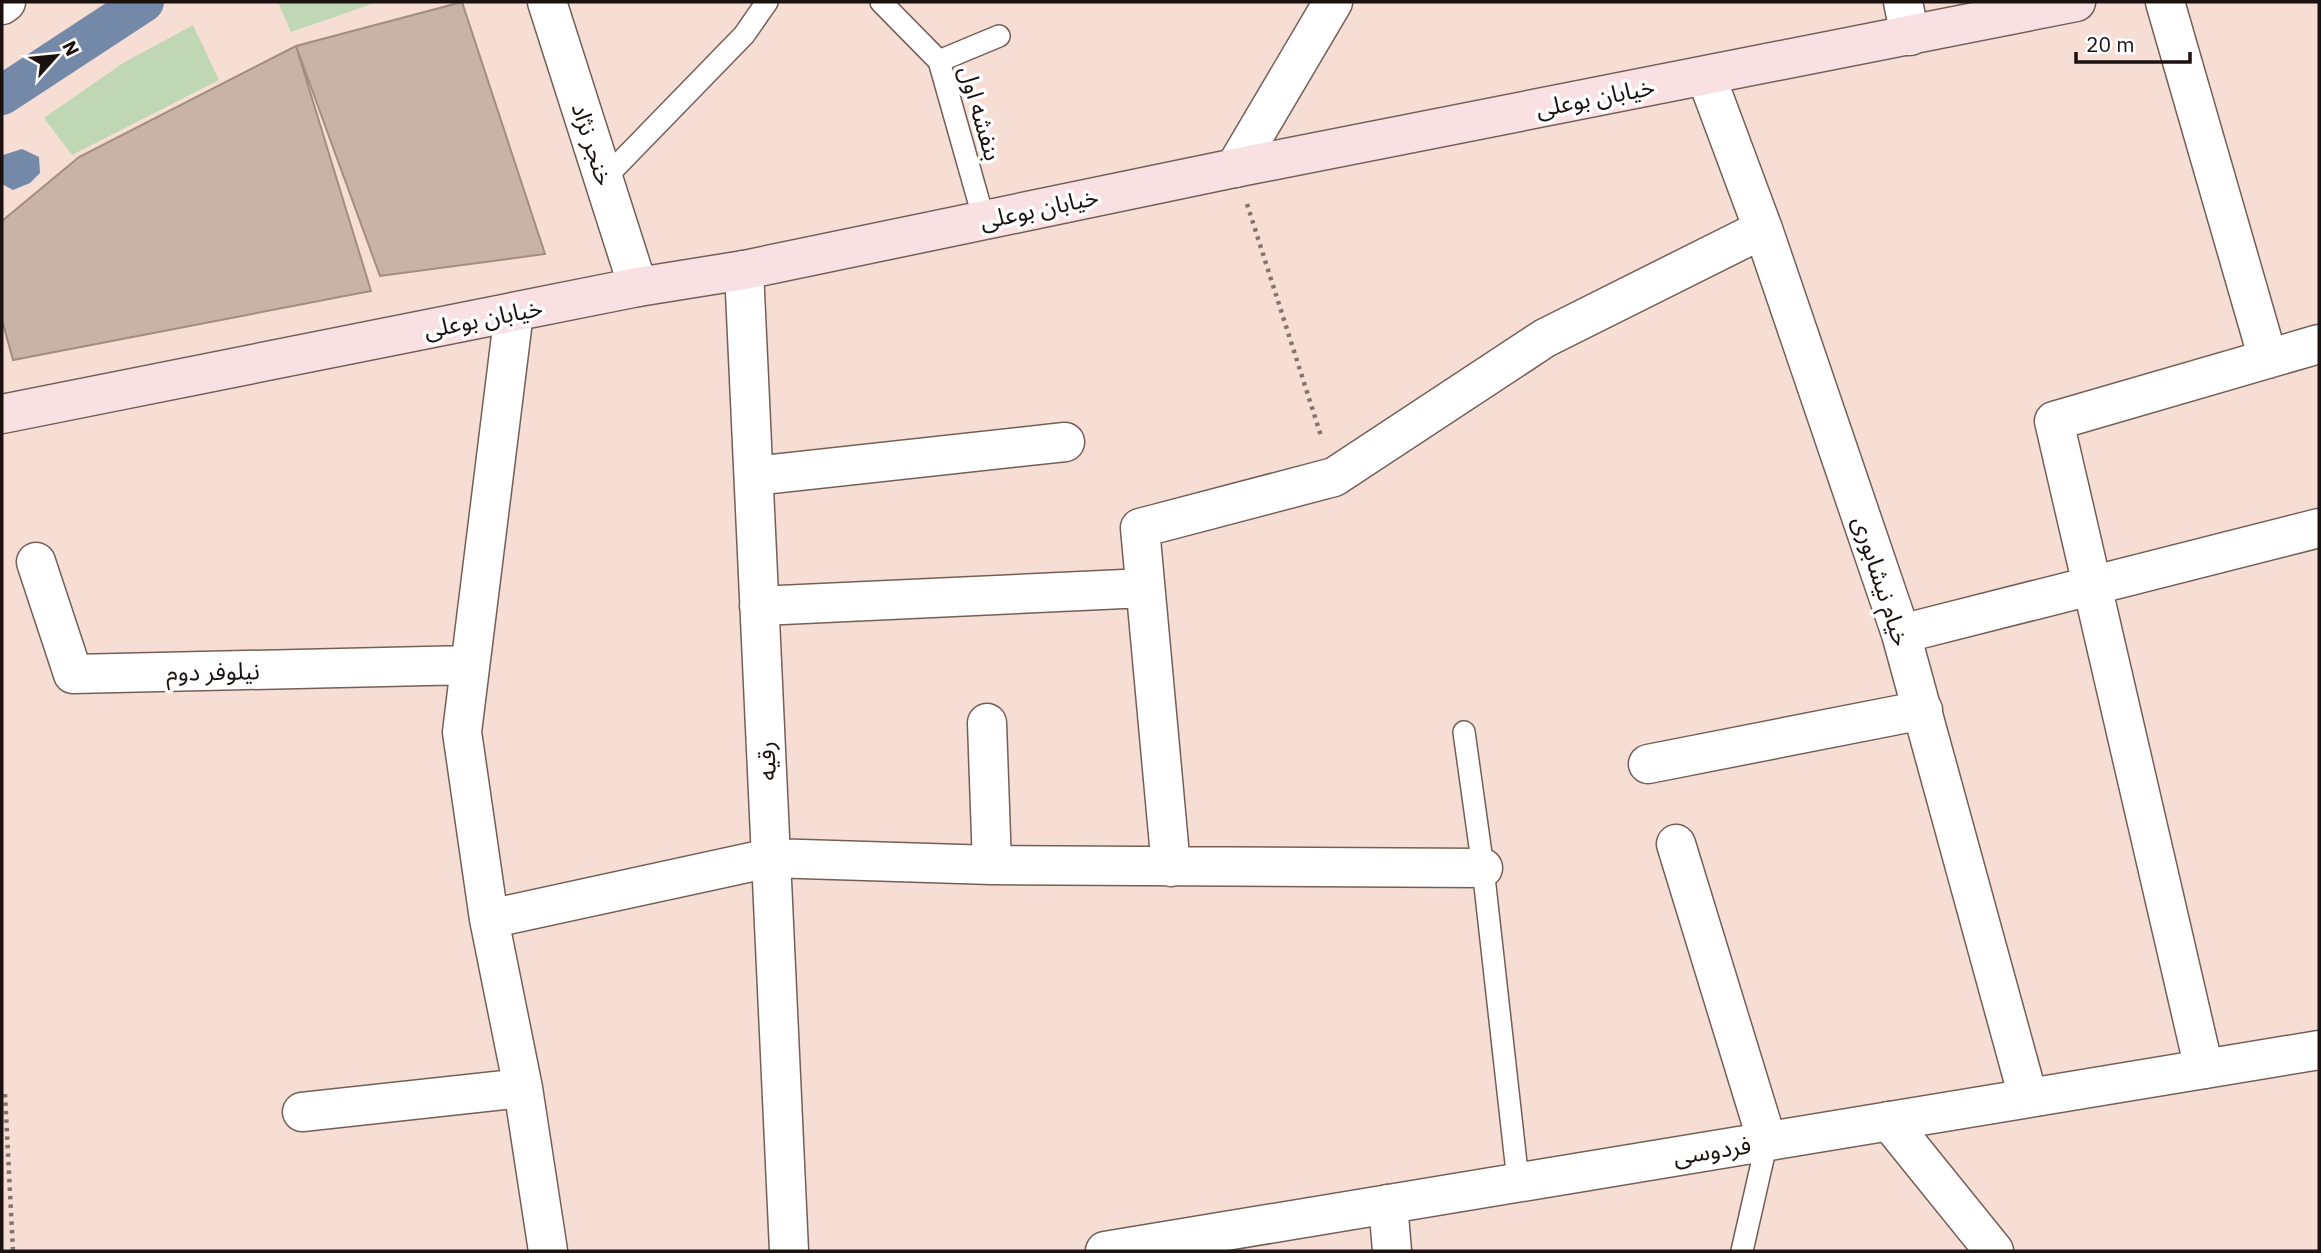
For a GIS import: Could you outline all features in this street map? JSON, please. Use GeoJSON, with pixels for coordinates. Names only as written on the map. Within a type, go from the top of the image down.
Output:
{"type":"FeatureCollection","features":[{"type":"Feature","properties":{"kind":"main road","name":"خیابان بوعلی"},"geometry":{"type":"LineString","coordinates":[[2,414],[638,287],[744,270],[1235,168],[1706,76],[1907,19],[2076,2]]}},
{"type":"Feature","properties":{"kind":"street"},"geometry":{"type":"LineString","coordinates":[[2,5],[6,2]]}},
{"type":"Feature","properties":{"kind":"street","name":"خنجر نژاد"},"geometry":{"type":"LineString","coordinates":[[547,2],[638,287]]}},
{"type":"Feature","properties":{"kind":"street"},"geometry":{"type":"LineString","coordinates":[[1235,168],[1333,2]]}},
{"type":"Feature","properties":{"kind":"street"},"geometry":{"type":"LineString","coordinates":[[2165,2],[2268,359]]}},
{"type":"Feature","properties":{"kind":"street","name":"خیام نیشابوری"},"geometry":{"type":"LineString","coordinates":[[1706,76],[1763,229],[1901,634],[2028,1097]]}},
{"type":"Feature","properties":{"kind":"street"},"geometry":{"type":"LineString","coordinates":[[1171,867],[1140,528],[1334,477],[1545,338],[1763,229]]}},
{"type":"Feature","properties":{"kind":"street","name":"رقیه"},"geometry":{"type":"LineString","coordinates":[[744,270],[789,1251]]}},
{"type":"Feature","properties":{"kind":"street"},"geometry":{"type":"LineString","coordinates":[[514,312],[462,732],[489,919],[523,1088],[548,1251]]}},
{"type":"Feature","properties":{"kind":"street"},"geometry":{"type":"LineString","coordinates":[[2204,1069],[2054,421],[2319,344]]}},
{"type":"Feature","properties":{"kind":"street"},"geometry":{"type":"LineString","coordinates":[[754,476],[1065,442]]}},
{"type":"Feature","properties":{"kind":"street"},"geometry":{"type":"LineString","coordinates":[[1901,634],[2319,528]]}},
{"type":"Feature","properties":{"kind":"street","name":"نیلوفر دوم"},"geometry":{"type":"LineString","coordinates":[[36,562],[73,674],[470,665]]}},
{"type":"Feature","properties":{"kind":"street"},"geometry":{"type":"LineString","coordinates":[[759,606],[1145,588]]}},
{"type":"Feature","properties":{"kind":"street"},"geometry":{"type":"LineString","coordinates":[[1648,764],[1923,710]]}},
{"type":"Feature","properties":{"kind":"street"},"geometry":{"type":"LineString","coordinates":[[987,723],[992,865]]}},
{"type":"Feature","properties":{"kind":"street"},"geometry":{"type":"LineString","coordinates":[[1676,844],[1767,1141]]}},
{"type":"Feature","properties":{"kind":"street"},"geometry":{"type":"LineString","coordinates":[[489,919],[770,858],[992,865],[1483,868]]}},
{"type":"Feature","properties":{"kind":"street","name":"فردوسی"},"geometry":{"type":"LineString","coordinates":[[1105,1251],[2319,1050]]}},
{"type":"Feature","properties":{"kind":"street"},"geometry":{"type":"LineString","coordinates":[[302,1112],[523,1088]]}},
{"type":"Feature","properties":{"kind":"street"},"geometry":{"type":"LineString","coordinates":[[1889,1121],[1994,1251]]}},
{"type":"Feature","properties":{"kind":"street"},"geometry":{"type":"LineString","coordinates":[[1388,1204],[1392,1251]]}},
{"type":"Feature","properties":{"kind":"lane"},"geometry":{"type":"LineString","coordinates":[[604,179],[744,35],[767,2]]}},
{"type":"Feature","properties":{"kind":"lane","name":"بنفشه اول"},"geometry":{"type":"LineString","coordinates":[[881,2],[939,61],[984,219]]}},
{"type":"Feature","properties":{"kind":"lane"},"geometry":{"type":"LineString","coordinates":[[939,61],[999,36]]}},
{"type":"Feature","properties":{"kind":"lane"},"geometry":{"type":"LineString","coordinates":[[1464,732],[1483,868],[1518,1181]]}},
{"type":"Feature","properties":{"kind":"lane"},"geometry":{"type":"LineString","coordinates":[[1742,1251],[1767,1141]]}},
{"type":"Feature","properties":{"kind":"path"},"geometry":{"type":"LineString","coordinates":[[1235,168],[1334,477]]}},
{"type":"Feature","properties":{"kind":"path"},"geometry":{"type":"LineString","coordinates":[[5,1094],[13,1251]]}},
{"type":"Feature","properties":{"kind":"green space"},"geometry":{"type":"Polygon","coordinates":[[[278,2],[378,2],[291,32],[278,2]]]}},
{"type":"Feature","properties":{"kind":"green space"},"geometry":{"type":"Polygon","coordinates":[[[193,25],[219,80],[72,155],[44,118],[123,63],[193,25]]]}},
{"type":"Feature","properties":{"kind":"water"},"geometry":{"type":"Polygon","coordinates":[[[22,149],[39,157],[40,173],[30,183],[13,190],[2,184],[3,155],[22,149]]]}},
{"type":"Feature","properties":{"kind":"building"},"geometry":{"type":"Polygon","coordinates":[[[462,2],[545,254],[380,276],[296,46],[462,2]]]}},
{"type":"Feature","properties":{"kind":"building"},"geometry":{"type":"Polygon","coordinates":[[[296,46],[371,291],[13,360],[2,320],[2,221],[79,157],[296,46]]]}},
{"type":"Feature","properties":{"kind":"waterway"},"geometry":{"type":"LineString","coordinates":[[2,95],[144,2]]}}]}
